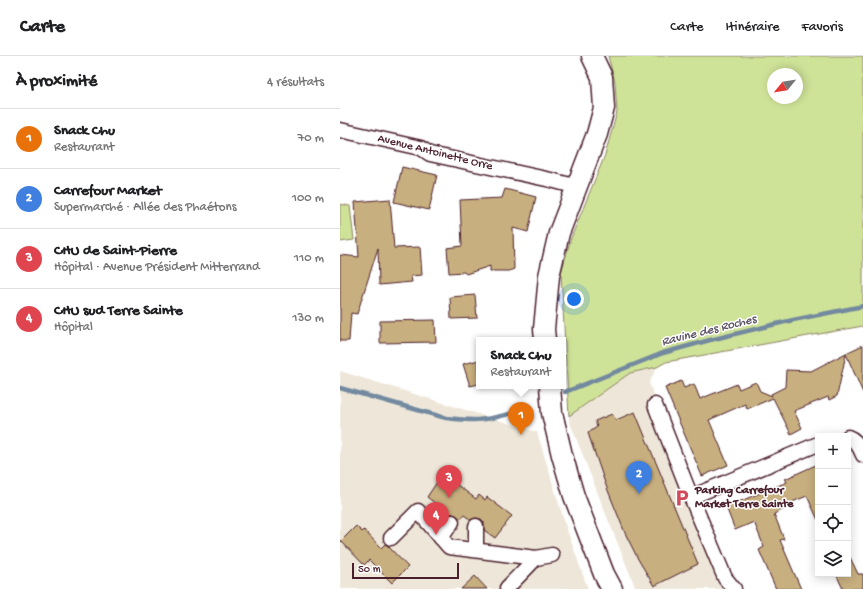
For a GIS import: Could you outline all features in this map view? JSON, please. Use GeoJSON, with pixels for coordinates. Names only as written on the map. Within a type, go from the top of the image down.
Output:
{"type":"FeatureCollection","features":[{"type":"Feature","properties":{"kind":"main road"},"geometry":{"type":"LineString","coordinates":[[545,337],[544,329],[549,276],[559,233],[597,134],[604,108],[602,77],[592,56]]}},
{"type":"Feature","properties":{"kind":"main road"},"geometry":{"type":"LineString","coordinates":[[550,389],[552,413],[574,496],[608,584]]}},
{"type":"Feature","properties":{"kind":"street","name":"Avenue Antoinette Orre"},"geometry":{"type":"LineString","coordinates":[[340,130],[421,148],[430,154],[551,180],[577,188]]}},
{"type":"Feature","properties":{"kind":"street"},"geometry":{"type":"LineString","coordinates":[[655,405],[691,498],[725,578],[734,589]]}},
{"type":"Feature","properties":{"kind":"street"},"geometry":{"type":"LineString","coordinates":[[851,438],[854,439],[863,455]]}},
{"type":"Feature","properties":{"kind":"street"},"geometry":{"type":"LineString","coordinates":[[691,498],[815,445]]}},
{"type":"Feature","properties":{"kind":"street"},"geometry":{"type":"LineString","coordinates":[[390,538],[418,512],[449,547],[536,558],[552,555]]}},
{"type":"Feature","properties":{"kind":"street"},"geometry":{"type":"LineString","coordinates":[[441,538],[452,522]]}},
{"type":"Feature","properties":{"kind":"street"},"geometry":{"type":"LineString","coordinates":[[476,526],[476,550]]}},
{"type":"Feature","properties":{"kind":"street"},"geometry":{"type":"LineString","coordinates":[[507,588],[536,558]]}},
{"type":"Feature","properties":{"kind":"shaded area"},"geometry":{"type":"Polygon","coordinates":[[[657,367],[649,383],[735,589],[636,589],[569,420],[569,416],[630,373],[657,367]]]}},
{"type":"Feature","properties":{"kind":"shaded area"},"geometry":{"type":"Polygon","coordinates":[[[340,371],[537,432],[566,527],[588,589],[340,589],[340,371]]]}},
{"type":"Feature","properties":{"kind":"green space"},"geometry":{"type":"Polygon","coordinates":[[[608,56],[863,56],[863,326],[666,362],[657,367],[630,373],[569,416],[566,337],[565,337],[561,273],[571,238],[605,155],[617,112],[615,82],[608,56]]]}},
{"type":"Feature","properties":{"kind":"green space"},"geometry":{"type":"Polygon","coordinates":[[[340,204],[350,206],[354,240],[340,242],[340,204]]]}},
{"type":"Feature","properties":{"kind":"building"},"geometry":{"type":"Polygon","coordinates":[[[402,167],[437,175],[429,210],[394,202],[402,167]]]}},
{"type":"Feature","properties":{"kind":"building"},"geometry":{"type":"Polygon","coordinates":[[[505,189],[536,197],[528,232],[513,228],[514,269],[509,271],[490,271],[490,266],[466,274],[464,272],[449,273],[447,248],[462,246],[460,200],[502,198],[505,189]]]}},
{"type":"Feature","properties":{"kind":"building"},"geometry":{"type":"Polygon","coordinates":[[[390,199],[394,248],[420,247],[422,275],[411,276],[412,282],[379,285],[378,248],[357,314],[351,313],[349,341],[340,341],[340,255],[359,257],[355,202],[390,199]]]}},
{"type":"Feature","properties":{"kind":"building"},"geometry":{"type":"Polygon","coordinates":[[[475,295],[477,318],[451,319],[450,297],[475,295]]]}},
{"type":"Feature","properties":{"kind":"building"},"geometry":{"type":"Polygon","coordinates":[[[435,320],[436,342],[380,343],[380,321],[435,320]]]}},
{"type":"Feature","properties":{"kind":"building"},"geometry":{"type":"Polygon","coordinates":[[[863,345],[863,393],[846,354],[837,396],[829,400],[828,397],[794,411],[802,428],[791,434],[773,398],[747,409],[745,404],[709,420],[728,465],[702,476],[665,388],[681,381],[684,388],[694,384],[700,399],[737,384],[739,389],[756,382],[760,391],[772,396],[771,394],[785,387],[786,370],[811,371],[863,345]]]}},
{"type":"Feature","properties":{"kind":"building"},"geometry":{"type":"Polygon","coordinates":[[[476,361],[476,385],[470,386],[463,364],[476,361]]]}},
{"type":"Feature","properties":{"kind":"building"},"geometry":{"type":"Polygon","coordinates":[[[635,412],[698,564],[654,586],[625,533],[605,483],[588,433],[597,427],[595,421],[612,414],[616,420],[635,412]]]}},
{"type":"Feature","properties":{"kind":"building"},"geometry":{"type":"Polygon","coordinates":[[[815,465],[815,513],[807,496],[785,505],[786,508],[774,514],[784,539],[780,540],[801,589],[776,589],[759,550],[764,547],[754,522],[735,530],[726,507],[787,482],[785,479],[815,465]]]}},
{"type":"Feature","properties":{"kind":"building"},"geometry":{"type":"Polygon","coordinates":[[[445,476],[476,499],[479,495],[485,500],[487,497],[512,516],[495,538],[484,530],[484,522],[481,519],[476,518],[471,520],[464,515],[461,519],[456,515],[449,514],[427,497],[437,482],[439,484],[445,476]]]}},
{"type":"Feature","properties":{"kind":"building"},"geometry":{"type":"Polygon","coordinates":[[[356,526],[362,532],[364,530],[381,548],[385,544],[388,546],[408,567],[392,583],[369,560],[364,565],[341,541],[356,526]]]}},
{"type":"Feature","properties":{"kind":"building"},"geometry":{"type":"Polygon","coordinates":[[[851,559],[858,574],[863,574],[863,589],[843,589],[837,577],[851,577],[851,559]]]}},
{"type":"Feature","properties":{"kind":"building"},"geometry":{"type":"Polygon","coordinates":[[[475,576],[487,589],[461,589],[475,576]]]}},
{"type":"Feature","properties":{"kind":"waterway","name":"Ravine des Roches"},"geometry":{"type":"LineString","coordinates":[[565,392],[663,353],[793,320],[863,306]]}},
{"type":"Feature","properties":{"kind":"waterway","name":"Ravine des Roches"},"geometry":{"type":"LineString","coordinates":[[340,388],[446,418],[480,420],[524,410]]}},
{"type":"Feature","properties":{"kind":"place","name":"Snack Chu"},"geometry":{"type":"Point","coordinates":[521,435]}},
{"type":"Feature","properties":{"kind":"place","name":"Carrefour Market"},"geometry":{"type":"Point","coordinates":[639,494]}},
{"type":"Feature","properties":{"kind":"place","name":"CHU de Saint-Pierre"},"geometry":{"type":"Point","coordinates":[449,498]}},
{"type":"Feature","properties":{"kind":"place","name":"Parking Carrefour Market Terre Sainte"},"geometry":{"type":"Point","coordinates":[682,498]}},
{"type":"Feature","properties":{"kind":"place","name":"CHU sud Terre Sainte"},"geometry":{"type":"Point","coordinates":[436,535]}}]}
